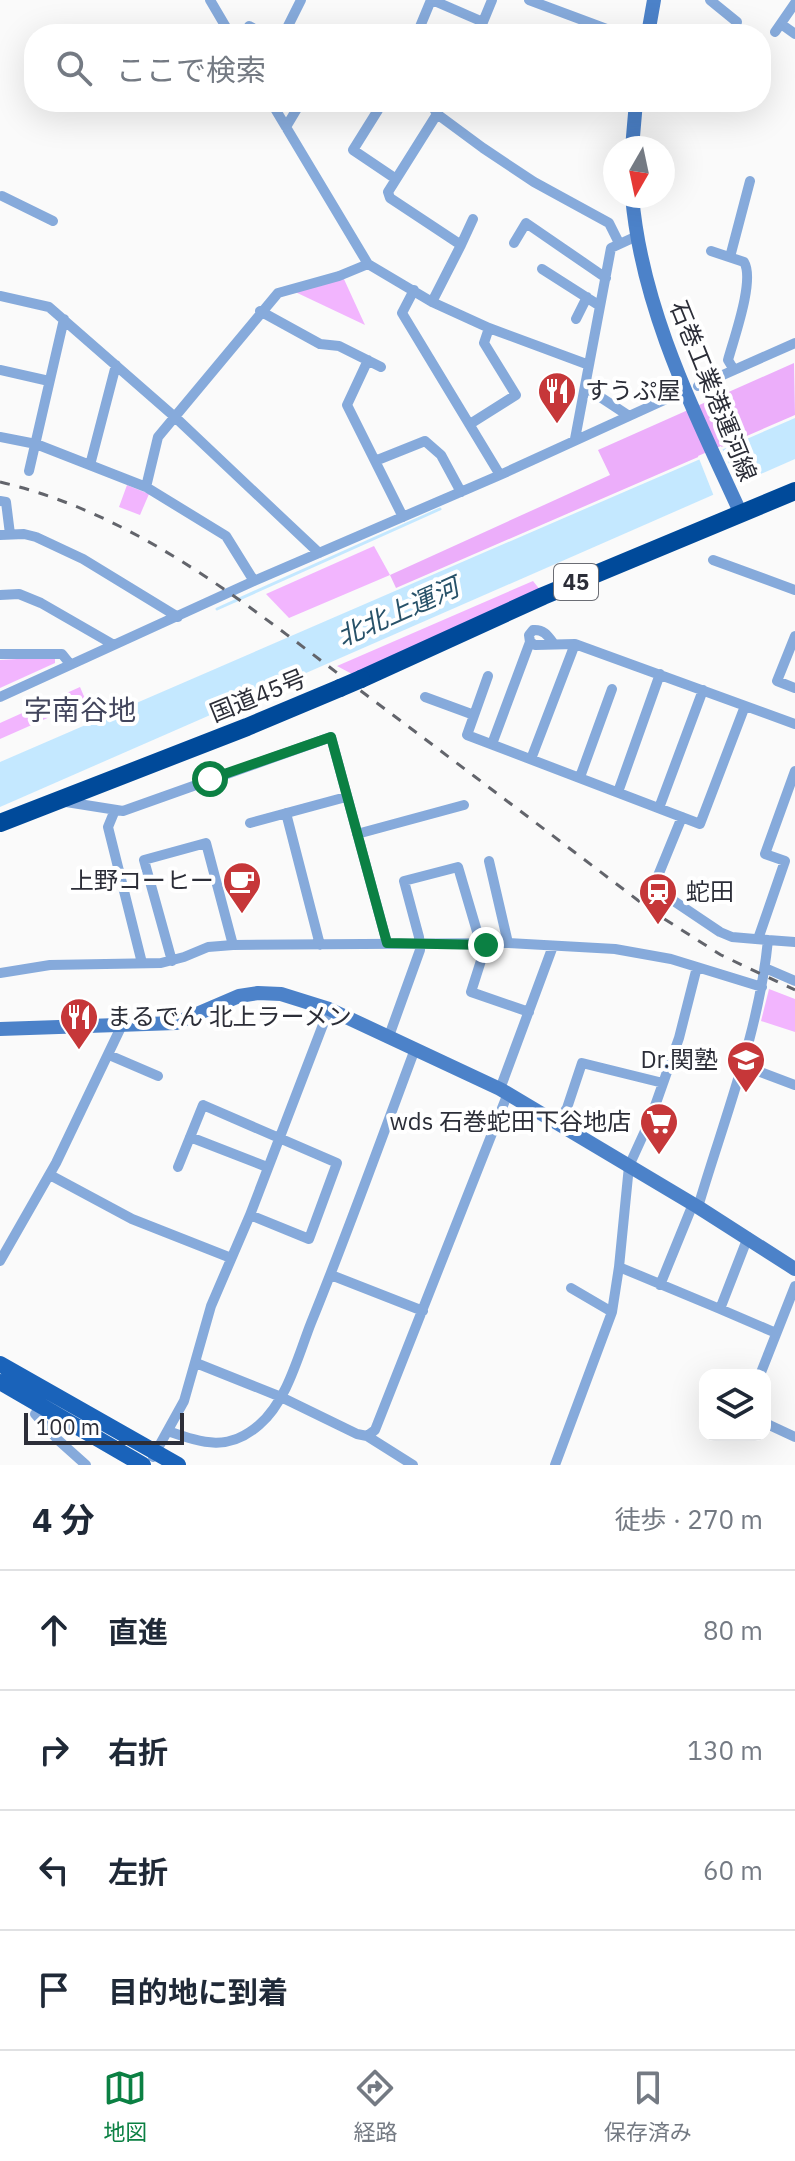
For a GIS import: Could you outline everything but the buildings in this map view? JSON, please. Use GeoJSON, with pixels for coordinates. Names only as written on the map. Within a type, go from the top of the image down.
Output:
{"type":"FeatureCollection","features":[{"type":"Feature","properties":{"kind":"highway","name":"国道45号"},"geometry":{"type":"LineString","coordinates":[[0,823],[361,679],[737,505],[795,491]]}},
{"type":"Feature","properties":{"kind":"main road"},"geometry":{"type":"LineString","coordinates":[[0,1364],[149,1461]]}},
{"type":"Feature","properties":{"kind":"main road"},"geometry":{"type":"LineString","coordinates":[[0,1382],[149,1461],[178,1465]]}},
{"type":"Feature","properties":{"kind":"street"},"geometry":{"type":"LineString","coordinates":[[289,24],[301,0]]}},
{"type":"Feature","properties":{"kind":"street"},"geometry":{"type":"LineString","coordinates":[[421,24],[432,0],[483,22],[492,0]]}},
{"type":"Feature","properties":{"kind":"street"},"geometry":{"type":"LineString","coordinates":[[529,0],[593,24]]}},
{"type":"Feature","properties":{"kind":"street"},"geometry":{"type":"LineString","coordinates":[[650,24],[654,0]]}},
{"type":"Feature","properties":{"kind":"street"},"geometry":{"type":"LineString","coordinates":[[710,0],[737,22]]}},
{"type":"Feature","properties":{"kind":"street"},"geometry":{"type":"LineString","coordinates":[[212,1],[225,24]]}},
{"type":"Feature","properties":{"kind":"street"},"geometry":{"type":"LineString","coordinates":[[795,3],[778,28],[795,34]]}},
{"type":"Feature","properties":{"kind":"street"},"geometry":{"type":"LineString","coordinates":[[277,112],[368,264],[432,302],[489,328],[589,365]]}},
{"type":"Feature","properties":{"kind":"street"},"geometry":{"type":"LineString","coordinates":[[286,127],[295,112]]}},
{"type":"Feature","properties":{"kind":"street"},"geometry":{"type":"LineString","coordinates":[[377,112],[353,150],[396,179]]}},
{"type":"Feature","properties":{"kind":"street"},"geometry":{"type":"LineString","coordinates":[[633,136],[635,112]]}},
{"type":"Feature","properties":{"kind":"street"},"geometry":{"type":"LineString","coordinates":[[461,245],[390,198],[388,192],[437,114],[534,182],[609,223],[619,243]]}},
{"type":"Feature","properties":{"kind":"street"},"geometry":{"type":"LineString","coordinates":[[730,257],[750,181]]}},
{"type":"Feature","properties":{"kind":"street"},"geometry":{"type":"LineString","coordinates":[[1,198],[53,221]]}},
{"type":"Feature","properties":{"kind":"street","name":"石巻工業港運河線"},"geometry":{"type":"LineString","coordinates":[[634,208],[654,310],[708,443],[737,505]]}},
{"type":"Feature","properties":{"kind":"street"},"geometry":{"type":"LineString","coordinates":[[432,302],[473,219]]}},
{"type":"Feature","properties":{"kind":"street"},"geometry":{"type":"LineString","coordinates":[[514,243],[526,223],[606,278]]}},
{"type":"Feature","properties":{"kind":"street"},"geometry":{"type":"LineString","coordinates":[[575,439],[611,248],[637,236]]}},
{"type":"Feature","properties":{"kind":"street"},"geometry":{"type":"LineString","coordinates":[[711,251],[744,262],[748,270],[728,360],[734,370]]}},
{"type":"Feature","properties":{"kind":"street"},"geometry":{"type":"LineString","coordinates":[[146,487],[158,437],[260,311],[278,293],[339,276],[368,264]]}},
{"type":"Feature","properties":{"kind":"street"},"geometry":{"type":"LineString","coordinates":[[542,269],[600,306]]}},
{"type":"Feature","properties":{"kind":"street"},"geometry":{"type":"LineString","coordinates":[[414,290],[402,313],[500,475]]}},
{"type":"Feature","properties":{"kind":"street"},"geometry":{"type":"LineString","coordinates":[[0,296],[42,303],[64,319],[176,418],[319,553]]}},
{"type":"Feature","properties":{"kind":"street"},"geometry":{"type":"LineString","coordinates":[[576,319],[587,297]]}},
{"type":"Feature","properties":{"kind":"street"},"geometry":{"type":"LineString","coordinates":[[260,311],[320,344],[339,346],[381,367]]}},
{"type":"Feature","properties":{"kind":"street"},"geometry":{"type":"LineString","coordinates":[[29,471],[64,319]]}},
{"type":"Feature","properties":{"kind":"street"},"geometry":{"type":"LineString","coordinates":[[470,424],[516,395],[484,343],[489,328]]}},
{"type":"Feature","properties":{"kind":"street"},"geometry":{"type":"LineString","coordinates":[[698,386],[795,343]]}},
{"type":"Feature","properties":{"kind":"street"},"geometry":{"type":"LineString","coordinates":[[368,360],[347,405],[403,517]]}},
{"type":"Feature","properties":{"kind":"street"},"geometry":{"type":"LineString","coordinates":[[90,465],[116,365]]}},
{"type":"Feature","properties":{"kind":"street"},"geometry":{"type":"LineString","coordinates":[[0,370],[49,381]]}},
{"type":"Feature","properties":{"kind":"street"},"geometry":{"type":"LineString","coordinates":[[585,387],[629,416]]}},
{"type":"Feature","properties":{"kind":"street"},"geometry":{"type":"LineString","coordinates":[[0,697],[673,396]]}},
{"type":"Feature","properties":{"kind":"street"},"geometry":{"type":"LineString","coordinates":[[0,437],[36,444],[146,487],[226,536],[254,581]]}},
{"type":"Feature","properties":{"kind":"street"},"geometry":{"type":"LineString","coordinates":[[375,461],[425,441],[441,455],[461,492]]}},
{"type":"Feature","properties":{"kind":"street"},"geometry":{"type":"LineString","coordinates":[[0,501],[6,502],[5,534],[36,537],[83,559],[178,617]]}},
{"type":"Feature","properties":{"kind":"street"},"geometry":{"type":"LineString","coordinates":[[713,560],[795,590]]}},
{"type":"Feature","properties":{"kind":"street"},"geometry":{"type":"LineString","coordinates":[[0,595],[19,594],[41,603],[114,645]]}},
{"type":"Feature","properties":{"kind":"street"},"geometry":{"type":"LineString","coordinates":[[795,636],[777,681],[795,688]]}},
{"type":"Feature","properties":{"kind":"street"},"geometry":{"type":"LineString","coordinates":[[492,744],[530,642],[535,645],[575,644],[795,724]]}},
{"type":"Feature","properties":{"kind":"street"},"geometry":{"type":"LineString","coordinates":[[531,759],[575,644]]}},
{"type":"Feature","properties":{"kind":"street"},"geometry":{"type":"LineString","coordinates":[[0,654],[62,654],[70,664]]}},
{"type":"Feature","properties":{"kind":"street"},"geometry":{"type":"LineString","coordinates":[[618,792],[660,674]]}},
{"type":"Feature","properties":{"kind":"street"},"geometry":{"type":"LineString","coordinates":[[488,676],[467,735],[700,824],[745,706]]}},
{"type":"Feature","properties":{"kind":"street"},"geometry":{"type":"LineString","coordinates":[[580,777],[612,689]]}},
{"type":"Feature","properties":{"kind":"street"},"geometry":{"type":"LineString","coordinates":[[659,808],[703,690]]}},
{"type":"Feature","properties":{"kind":"street"},"geometry":{"type":"LineString","coordinates":[[425,697],[474,715]]}},
{"type":"Feature","properties":{"kind":"street"},"geometry":{"type":"LineString","coordinates":[[57,801],[123,811],[331,737],[387,943]]}},
{"type":"Feature","properties":{"kind":"street"},"geometry":{"type":"LineString","coordinates":[[660,1285],[696,1205],[742,1065],[762,987],[765,968],[763,940],[785,861],[765,854],[795,771]]}},
{"type":"Feature","properties":{"kind":"street"},"geometry":{"type":"LineString","coordinates":[[250,823],[346,797]]}},
{"type":"Feature","properties":{"kind":"street"},"geometry":{"type":"LineString","coordinates":[[357,834],[464,805]]}},
{"type":"Feature","properties":{"kind":"street"},"geometry":{"type":"LineString","coordinates":[[115,810],[108,827],[142,963]]}},
{"type":"Feature","properties":{"kind":"street"},"geometry":{"type":"LineString","coordinates":[[286,813],[320,945]]}},
{"type":"Feature","properties":{"kind":"street"},"geometry":{"type":"LineString","coordinates":[[682,817],[655,883],[656,889],[732,937],[795,942]]}},
{"type":"Feature","properties":{"kind":"street"},"geometry":{"type":"LineString","coordinates":[[172,961],[144,860],[206,843],[233,945]]}},
{"type":"Feature","properties":{"kind":"street"},"geometry":{"type":"LineString","coordinates":[[489,861],[508,943]]}},
{"type":"Feature","properties":{"kind":"street"},"geometry":{"type":"LineString","coordinates":[[389,1036],[421,943],[404,881],[458,867],[484,945],[471,992],[529,1012]]}},
{"type":"Feature","properties":{"kind":"street"},"geometry":{"type":"LineString","coordinates":[[0,973],[50,965],[172,961],[208,947],[233,945],[508,943],[637,952],[762,987]]}},
{"type":"Feature","properties":{"kind":"street"},"geometry":{"type":"LineString","coordinates":[[367,1436],[375,1430],[423,1311],[504,1091],[553,946]]}},
{"type":"Feature","properties":{"kind":"street"},"geometry":{"type":"LineString","coordinates":[[555,1465],[612,1312],[629,1166],[650,1120],[679,1038],[697,967]]}},
{"type":"Feature","properties":{"kind":"street"},"geometry":{"type":"LineString","coordinates":[[765,968],[795,981]]}},
{"type":"Feature","properties":{"kind":"street"},"geometry":{"type":"LineString","coordinates":[[0,1029],[176,1023],[239,996],[281,994],[329,1009],[504,1091],[696,1205],[795,1269]]}},
{"type":"Feature","properties":{"kind":"street"},"geometry":{"type":"LineString","coordinates":[[149,1461],[184,1401],[211,1306],[250,1215],[329,1009]]}},
{"type":"Feature","properties":{"kind":"street"},"geometry":{"type":"LineString","coordinates":[[0,1261],[50,1175],[122,1025]]}},
{"type":"Feature","properties":{"kind":"street"},"geometry":{"type":"LineString","coordinates":[[168,1431],[196,1440],[225,1444],[259,1425],[281,1397],[331,1275],[415,1049]]}},
{"type":"Feature","properties":{"kind":"street"},"geometry":{"type":"LineString","coordinates":[[109,1055],[158,1076]]}},
{"type":"Feature","properties":{"kind":"street"},"geometry":{"type":"LineString","coordinates":[[557,1123],[567,1108],[582,1063],[663,1083]]}},
{"type":"Feature","properties":{"kind":"street"},"geometry":{"type":"LineString","coordinates":[[742,1065],[795,1085]]}},
{"type":"Feature","properties":{"kind":"street"},"geometry":{"type":"LineString","coordinates":[[178,1167],[203,1105],[337,1163],[309,1239],[250,1215]]}},
{"type":"Feature","properties":{"kind":"street"},"geometry":{"type":"LineString","coordinates":[[190,1137],[267,1167]]}},
{"type":"Feature","properties":{"kind":"street"},"geometry":{"type":"LineString","coordinates":[[50,1175],[132,1219],[231,1258]]}},
{"type":"Feature","properties":{"kind":"street"},"geometry":{"type":"LineString","coordinates":[[720,1309],[748,1237]]}},
{"type":"Feature","properties":{"kind":"street"},"geometry":{"type":"LineString","coordinates":[[619,1267],[776,1333]]}},
{"type":"Feature","properties":{"kind":"street"},"geometry":{"type":"LineString","coordinates":[[331,1275],[423,1311]]}},
{"type":"Feature","properties":{"kind":"street"},"geometry":{"type":"LineString","coordinates":[[762,1369],[795,1286]]}},
{"type":"Feature","properties":{"kind":"street"},"geometry":{"type":"LineString","coordinates":[[571,1288],[612,1312]]}},
{"type":"Feature","properties":{"kind":"street"},"geometry":{"type":"LineString","coordinates":[[196,1363],[367,1436],[413,1465]]}},
{"type":"Feature","properties":{"kind":"street"},"geometry":{"type":"LineString","coordinates":[[35,1414],[86,1465]]}},
{"type":"Feature","properties":{"kind":"street"},"geometry":{"type":"LineString","coordinates":[[771,1426],[795,1437]]}},
{"type":"Feature","properties":{"kind":"shaded area"},"geometry":{"type":"Polygon","coordinates":[[[343,277],[365,325],[291,290],[343,277]]]}},
{"type":"Feature","properties":{"kind":"shaded area"},"geometry":{"type":"Polygon","coordinates":[[[794,363],[795,415],[396,588],[390,575],[610,475],[598,450],[794,363]]]}},
{"type":"Feature","properties":{"kind":"shaded area"},"geometry":{"type":"Polygon","coordinates":[[[127,485],[149,494],[140,515],[119,507],[127,485]]]}},
{"type":"Feature","properties":{"kind":"shaded area"},"geometry":{"type":"Polygon","coordinates":[[[374,546],[390,575],[289,618],[266,594],[374,546]]]}},
{"type":"Feature","properties":{"kind":"shaded area"},"geometry":{"type":"Polygon","coordinates":[[[533,581],[541,591],[352,674],[337,666],[533,581]]]}},
{"type":"Feature","properties":{"kind":"shaded area"},"geometry":{"type":"Polygon","coordinates":[[[51,657],[55,663],[0,688],[0,660],[51,657]]]}},
{"type":"Feature","properties":{"kind":"shaded area"},"geometry":{"type":"Polygon","coordinates":[[[80,687],[86,701],[0,739],[0,723],[80,687]]]}},
{"type":"Feature","properties":{"kind":"shaded area"},"geometry":{"type":"Polygon","coordinates":[[[769,989],[795,999],[795,1032],[761,1021],[769,989]]]}},
{"type":"Feature","properties":{"kind":"water","name":"北北上運河"},"geometry":{"type":"Polygon","coordinates":[[[795,418],[795,459],[0,807],[0,762],[795,418]]]}},
{"type":"Feature","properties":{"kind":"pier"},"geometry":{"type":"Polygon","coordinates":[[[721,446],[740,488],[715,499],[698,456],[721,446]]]}},
{"type":"Feature","properties":{"kind":"waterway"},"geometry":{"type":"LineString","coordinates":[[217,609],[440,509]]}},
{"type":"Feature","properties":{"kind":"railway"},"geometry":{"type":"LineString","coordinates":[[0,482],[52,497],[101,517],[193,568],[280,630],[652,911],[721,955],[795,990]]}},
{"type":"Feature","properties":{"kind":"place","name":"すうぷ屋"},"geometry":{"type":"Point","coordinates":[557,425]}},
{"type":"Feature","properties":{"kind":"place","name":"上野コーヒー"},"geometry":{"type":"Point","coordinates":[242,915]}},
{"type":"Feature","properties":{"kind":"place","name":"蛇田"},"geometry":{"type":"Point","coordinates":[658,926]}},
{"type":"Feature","properties":{"kind":"place","name":"まるでん 北上ラーメン"},"geometry":{"type":"Point","coordinates":[79,1051]}},
{"type":"Feature","properties":{"kind":"place","name":"Dr.関塾"},"geometry":{"type":"Point","coordinates":[746,1094]}},
{"type":"Feature","properties":{"kind":"place","name":"wds 石巻蛇田下谷地店"},"geometry":{"type":"Point","coordinates":[659,1156]}},
{"type":"Feature","properties":{"kind":"district","name":"字南谷地"},"geometry":{"type":"Point","coordinates":[80,710]}},
{"type":"Feature","properties":{"kind":"route"},"geometry":{"type":"LineString","coordinates":[[210,779],[331,737],[387,943],[486,945]]}}]}
